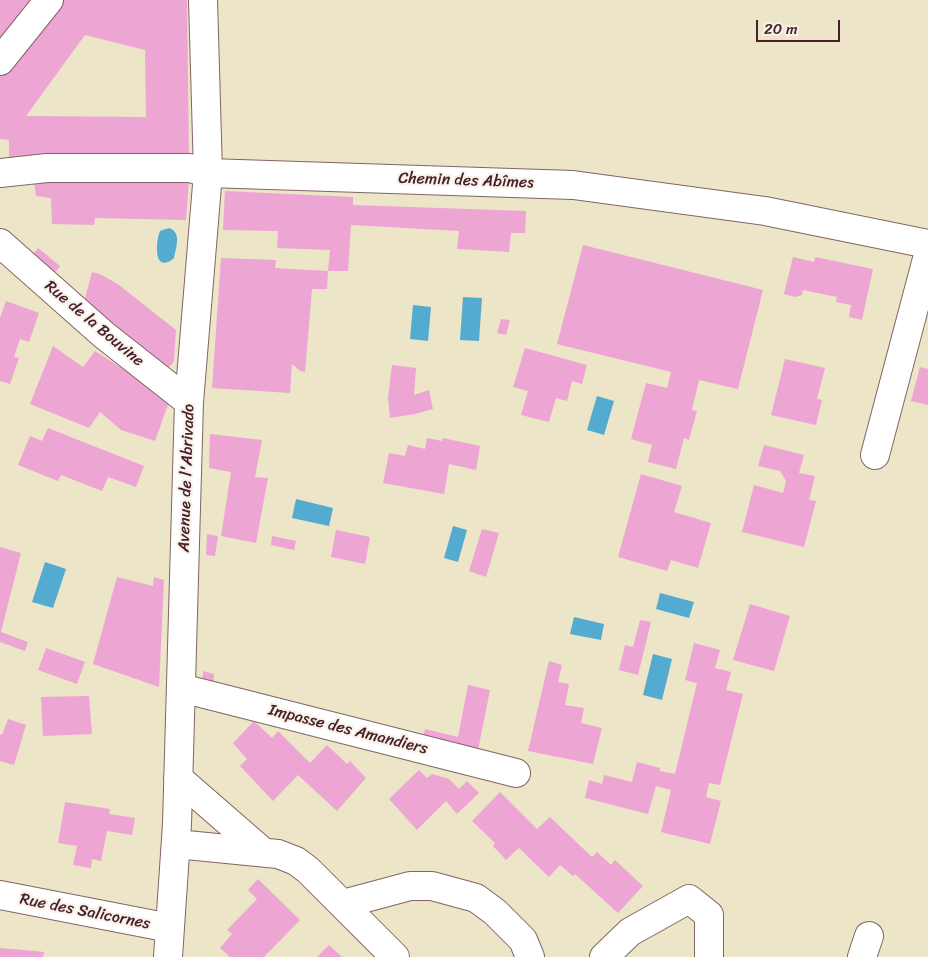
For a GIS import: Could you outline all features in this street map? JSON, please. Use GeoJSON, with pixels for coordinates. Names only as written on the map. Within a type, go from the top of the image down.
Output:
{"type":"FeatureCollection","features":[{"type":"Feature","properties":{"kind":"street"},"geometry":{"type":"LineString","coordinates":[[0,61],[49,0]]}},
{"type":"Feature","properties":{"kind":"street","name":"Avenue de l'Abrivado"},"geometry":{"type":"LineString","coordinates":[[168,957],[176,844],[189,402],[208,173],[203,0]]}},
{"type":"Feature","properties":{"kind":"street","name":"Chemin des Abîmes"},"geometry":{"type":"LineString","coordinates":[[0,173],[47,168],[190,168],[208,173],[573,185],[765,211],[928,244]]}},
{"type":"Feature","properties":{"kind":"street","name":"Rue de la Bouvine"},"geometry":{"type":"LineString","coordinates":[[0,243],[104,335],[189,402]]}},
{"type":"Feature","properties":{"kind":"street"},"geometry":{"type":"LineString","coordinates":[[875,455],[928,255]]}},
{"type":"Feature","properties":{"kind":"street","name":"Impasse des Amandiers"},"geometry":{"type":"LineString","coordinates":[[180,688],[516,773]]}},
{"type":"Feature","properties":{"kind":"street"},"geometry":{"type":"LineString","coordinates":[[178,778],[262,851]]}},
{"type":"Feature","properties":{"kind":"street"},"geometry":{"type":"LineString","coordinates":[[176,844],[262,851],[278,854],[296,861],[308,870],[395,957]]}},
{"type":"Feature","properties":{"kind":"street"},"geometry":{"type":"LineString","coordinates":[[343,904],[410,886],[432,886],[476,898],[495,912],[524,940],[530,957]]}},
{"type":"Feature","properties":{"kind":"street","name":"Rue des Salicornes"},"geometry":{"type":"LineString","coordinates":[[0,895],[170,928]]}},
{"type":"Feature","properties":{"kind":"street"},"geometry":{"type":"LineString","coordinates":[[604,957],[630,932],[689,899],[709,915],[709,957]]}},
{"type":"Feature","properties":{"kind":"water"},"geometry":{"type":"Polygon","coordinates":[[[169,228],[176,233],[177,245],[174,258],[163,263],[159,260],[158,255],[158,236],[160,231],[169,228]]]}},
{"type":"Feature","properties":{"kind":"water"},"geometry":{"type":"Polygon","coordinates":[[[463,297],[482,298],[479,341],[460,340],[463,297]]]}},
{"type":"Feature","properties":{"kind":"water"},"geometry":{"type":"Polygon","coordinates":[[[413,305],[431,307],[428,341],[410,339],[413,305]]]}},
{"type":"Feature","properties":{"kind":"water"},"geometry":{"type":"Polygon","coordinates":[[[597,396],[614,401],[604,435],[587,430],[597,396]]]}},
{"type":"Feature","properties":{"kind":"water"},"geometry":{"type":"Polygon","coordinates":[[[296,499],[333,508],[329,526],[292,518],[296,499]]]}},
{"type":"Feature","properties":{"kind":"water"},"geometry":{"type":"Polygon","coordinates":[[[453,526],[467,530],[458,562],[444,558],[453,526]]]}},
{"type":"Feature","properties":{"kind":"water"},"geometry":{"type":"Polygon","coordinates":[[[45,562],[66,569],[53,608],[32,602],[45,562]]]}},
{"type":"Feature","properties":{"kind":"water"},"geometry":{"type":"Polygon","coordinates":[[[660,593],[694,602],[689,618],[656,609],[660,593]]]}},
{"type":"Feature","properties":{"kind":"water"},"geometry":{"type":"Polygon","coordinates":[[[574,617],[604,624],[601,640],[570,634],[574,617]]]}},
{"type":"Feature","properties":{"kind":"water"},"geometry":{"type":"Polygon","coordinates":[[[653,654],[672,659],[662,700],[643,695],[653,654]]]}},
{"type":"Feature","properties":{"kind":"building"},"geometry":{"type":"Polygon","coordinates":[[[0,0],[34,0],[0,44],[0,0]]]}},
{"type":"Feature","properties":{"kind":"building"},"geometry":{"type":"Polygon","coordinates":[[[64,0],[187,0],[189,159],[9,165],[9,140],[0,139],[0,77],[54,15],[64,0]],[[85,35],[26,116],[146,117],[145,50],[85,35]]]}},
{"type":"Feature","properties":{"kind":"building"},"geometry":{"type":"Polygon","coordinates":[[[33,176],[189,179],[186,220],[95,218],[94,225],[52,224],[51,198],[36,196],[33,176]]]}},
{"type":"Feature","properties":{"kind":"building"},"geometry":{"type":"Polygon","coordinates":[[[225,191],[353,197],[353,205],[526,211],[525,233],[511,233],[509,252],[457,249],[459,231],[351,225],[348,271],[328,271],[330,250],[277,248],[278,231],[223,230],[225,191]]]}},
{"type":"Feature","properties":{"kind":"building"},"geometry":{"type":"Polygon","coordinates":[[[583,245],[763,290],[738,389],[699,380],[692,410],[697,411],[689,440],[684,438],[676,469],[648,462],[652,445],[631,439],[646,383],[667,388],[671,372],[557,344],[583,245]]]}},
{"type":"Feature","properties":{"kind":"building"},"geometry":{"type":"Polygon","coordinates":[[[38,248],[60,266],[51,278],[29,259],[38,248]]]}},
{"type":"Feature","properties":{"kind":"building"},"geometry":{"type":"Polygon","coordinates":[[[793,257],[814,262],[815,257],[873,269],[862,320],[849,317],[851,305],[836,302],[837,297],[803,290],[802,295],[795,297],[784,294],[793,257]]]}},
{"type":"Feature","properties":{"kind":"building"},"geometry":{"type":"Polygon","coordinates":[[[221,258],[276,260],[275,268],[328,271],[327,289],[312,289],[305,372],[300,371],[292,364],[290,393],[212,388],[221,258]]]}},
{"type":"Feature","properties":{"kind":"building"},"geometry":{"type":"Polygon","coordinates":[[[92,272],[102,275],[119,285],[176,330],[174,361],[171,365],[166,369],[83,306],[92,272]]]}},
{"type":"Feature","properties":{"kind":"building"},"geometry":{"type":"Polygon","coordinates":[[[6,301],[39,313],[29,342],[20,339],[14,357],[19,358],[10,384],[0,381],[0,318],[6,301]]]}},
{"type":"Feature","properties":{"kind":"building"},"geometry":{"type":"Polygon","coordinates":[[[501,319],[510,320],[506,335],[497,333],[501,319]]]}},
{"type":"Feature","properties":{"kind":"building"},"geometry":{"type":"Polygon","coordinates":[[[53,346],[83,367],[95,351],[170,399],[155,441],[121,430],[100,412],[89,428],[30,404],[53,346]]]}},
{"type":"Feature","properties":{"kind":"building"},"geometry":{"type":"Polygon","coordinates":[[[525,348],[587,365],[582,384],[572,381],[567,401],[556,398],[549,422],[521,415],[528,391],[513,387],[525,348]]]}},
{"type":"Feature","properties":{"kind":"building"},"geometry":{"type":"Polygon","coordinates":[[[785,359],[825,368],[817,399],[822,400],[816,425],[771,415],[785,359]]]}},
{"type":"Feature","properties":{"kind":"building"},"geometry":{"type":"Polygon","coordinates":[[[392,365],[416,368],[414,395],[429,390],[433,409],[390,418],[388,398],[392,365]]]}},
{"type":"Feature","properties":{"kind":"building"},"geometry":{"type":"Polygon","coordinates":[[[920,367],[928,369],[928,405],[911,401],[920,367]]]}},
{"type":"Feature","properties":{"kind":"building"},"geometry":{"type":"Polygon","coordinates":[[[48,428],[144,466],[136,487],[108,477],[102,491],[61,475],[58,481],[18,465],[30,436],[42,441],[48,428]]]}},
{"type":"Feature","properties":{"kind":"building"},"geometry":{"type":"Polygon","coordinates":[[[210,434],[262,440],[255,477],[268,478],[256,543],[221,536],[231,472],[209,468],[210,434]]]}},
{"type":"Feature","properties":{"kind":"building"},"geometry":{"type":"Polygon","coordinates":[[[427,438],[442,441],[443,438],[480,446],[476,470],[449,464],[444,494],[383,483],[389,453],[405,456],[408,445],[425,449],[427,438]]]}},
{"type":"Feature","properties":{"kind":"building"},"geometry":{"type":"Polygon","coordinates":[[[764,445],[804,455],[799,473],[815,476],[809,500],[816,501],[804,547],[742,532],[754,485],[783,493],[786,481],[780,471],[758,466],[764,445]]]}},
{"type":"Feature","properties":{"kind":"building"},"geometry":{"type":"Polygon","coordinates":[[[641,474],[682,486],[674,512],[711,523],[698,568],[671,560],[667,571],[618,557],[641,474]]]}},
{"type":"Feature","properties":{"kind":"building"},"geometry":{"type":"Polygon","coordinates":[[[482,529],[499,533],[486,577],[469,571],[482,529]]]}},
{"type":"Feature","properties":{"kind":"building"},"geometry":{"type":"Polygon","coordinates":[[[336,530],[370,537],[365,564],[331,557],[336,530]]]}},
{"type":"Feature","properties":{"kind":"building"},"geometry":{"type":"Polygon","coordinates":[[[207,534],[218,536],[215,556],[206,555],[207,534]]]}},
{"type":"Feature","properties":{"kind":"building"},"geometry":{"type":"Polygon","coordinates":[[[272,536],[296,541],[294,550],[271,545],[272,536]]]}},
{"type":"Feature","properties":{"kind":"building"},"geometry":{"type":"Polygon","coordinates":[[[0,547],[21,553],[1,632],[28,642],[25,651],[0,642],[0,547]]]}},
{"type":"Feature","properties":{"kind":"building"},"geometry":{"type":"Polygon","coordinates":[[[117,577],[153,586],[154,577],[164,580],[159,687],[93,664],[117,577]]]}},
{"type":"Feature","properties":{"kind":"building"},"geometry":{"type":"Polygon","coordinates":[[[750,604],[790,616],[774,671],[733,660],[750,604]]]}},
{"type":"Feature","properties":{"kind":"building"},"geometry":{"type":"Polygon","coordinates":[[[640,620],[651,622],[638,675],[619,670],[625,645],[633,647],[640,620]]]}},
{"type":"Feature","properties":{"kind":"building"},"geometry":{"type":"Polygon","coordinates":[[[694,643],[720,650],[715,668],[731,672],[726,690],[743,694],[720,785],[709,783],[706,797],[721,801],[710,844],[661,832],[671,790],[656,786],[648,814],[585,798],[589,780],[602,784],[604,775],[632,782],[637,762],[660,768],[660,771],[675,774],[697,683],[685,680],[694,643]]]}},
{"type":"Feature","properties":{"kind":"building"},"geometry":{"type":"Polygon","coordinates":[[[46,648],[85,662],[77,684],[38,670],[46,648]]]}},
{"type":"Feature","properties":{"kind":"building"},"geometry":{"type":"Polygon","coordinates":[[[549,661],[562,665],[558,682],[569,684],[565,705],[584,708],[581,723],[602,728],[593,764],[528,751],[549,661]]]}},
{"type":"Feature","properties":{"kind":"building"},"geometry":{"type":"Polygon","coordinates":[[[203,671],[214,674],[213,688],[202,685],[203,671]]]}},
{"type":"Feature","properties":{"kind":"building"},"geometry":{"type":"Polygon","coordinates":[[[468,685],[490,690],[477,755],[422,741],[425,729],[458,737],[468,685]]]}},
{"type":"Feature","properties":{"kind":"building"},"geometry":{"type":"Polygon","coordinates":[[[89,696],[92,734],[43,736],[41,697],[89,696]]]}},
{"type":"Feature","properties":{"kind":"building"},"geometry":{"type":"Polygon","coordinates":[[[8,719],[26,725],[14,765],[0,761],[0,734],[2,735],[8,719]]]}},
{"type":"Feature","properties":{"kind":"building"},"geometry":{"type":"Polygon","coordinates":[[[254,721],[272,738],[278,731],[310,763],[327,745],[347,764],[350,761],[366,778],[337,811],[298,775],[273,801],[240,766],[247,759],[233,743],[254,721]]]}},
{"type":"Feature","properties":{"kind":"building"},"geometry":{"type":"Polygon","coordinates":[[[419,770],[427,778],[432,774],[449,779],[459,789],[467,781],[479,793],[457,814],[446,801],[417,830],[389,799],[419,770]]]}},
{"type":"Feature","properties":{"kind":"building"},"geometry":{"type":"Polygon","coordinates":[[[500,792],[537,829],[550,817],[592,857],[597,852],[611,865],[615,860],[643,886],[618,913],[575,874],[573,876],[560,865],[549,877],[519,848],[506,860],[493,846],[495,843],[472,821],[500,792]]]}},
{"type":"Feature","properties":{"kind":"building"},"geometry":{"type":"Polygon","coordinates":[[[65,802],[110,809],[109,814],[135,818],[132,835],[107,831],[101,861],[92,859],[91,868],[73,865],[77,846],[58,843],[65,802]]]}},
{"type":"Feature","properties":{"kind":"building"},"geometry":{"type":"Polygon","coordinates":[[[258,879],[300,920],[264,957],[230,957],[220,948],[232,934],[227,930],[257,899],[248,890],[258,879]]]}},
{"type":"Feature","properties":{"kind":"building"},"geometry":{"type":"Polygon","coordinates":[[[329,945],[342,957],[317,957],[329,945]]]}},
{"type":"Feature","properties":{"kind":"building"},"geometry":{"type":"Polygon","coordinates":[[[0,948],[44,952],[43,957],[0,957],[0,948]]]}}]}
